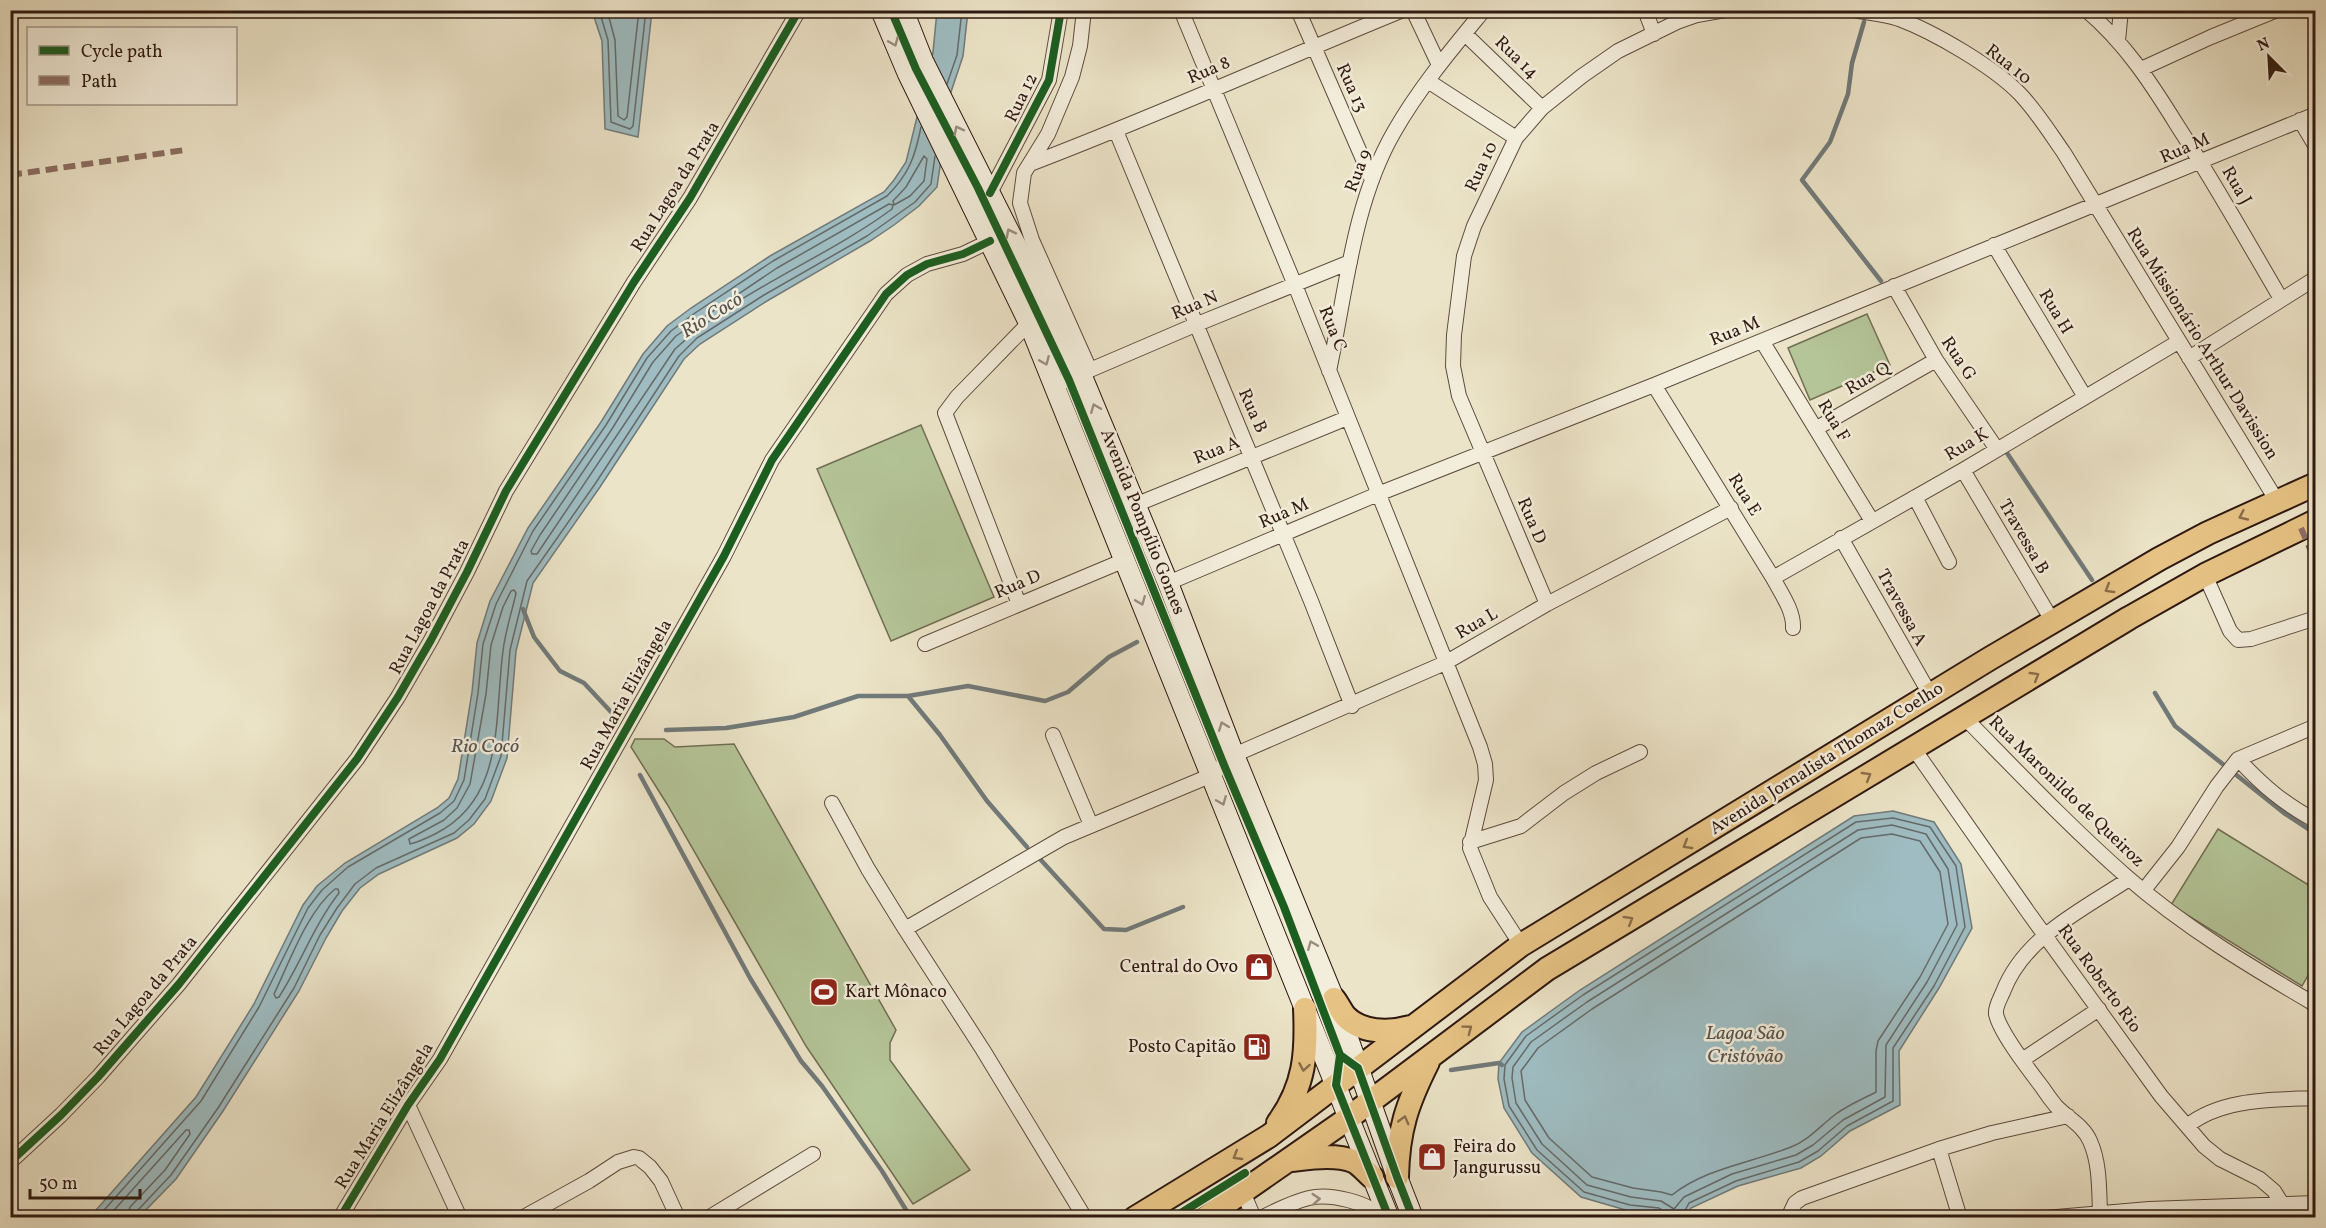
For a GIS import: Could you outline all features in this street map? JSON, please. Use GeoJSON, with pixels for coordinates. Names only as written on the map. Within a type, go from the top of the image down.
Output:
{"type":"FeatureCollection","features":[{"type":"Feature","properties":{"kind":"main road","name":"Avenida Pompílio Gomes"},"geometry":{"type":"LineString","coordinates":[[881,10],[908,74],[1029,322],[1389,1218]]}},
{"type":"Feature","properties":{"kind":"main road","name":"Avenida Pompílio Gomes"},"geometry":{"type":"LineString","coordinates":[[903,10],[923,61],[1085,372],[1234,755],[1334,999],[1396,1177],[1413,1218]]}},
{"type":"Feature","properties":{"kind":"main road","name":"Avenida Jornalista Thomaz Coelho"},"geometry":{"type":"LineString","coordinates":[[1135,1218],[1269,1136],[1521,945],[1930,696],[2179,548],[2316,484]]}},
{"type":"Feature","properties":{"kind":"main road","name":"Avenida Jornalista Thomaz Coelho"},"geometry":{"type":"LineString","coordinates":[[1204,1218],[1349,1118],[1546,969],[2129,618],[2205,575],[2316,521]]}},
{"type":"Feature","properties":{"kind":"main road"},"geometry":{"type":"LineString","coordinates":[[1809,771],[1828,799]]}},
{"type":"Feature","properties":{"kind":"main road"},"geometry":{"type":"LineString","coordinates":[[1774,792],[1792,821]]}},
{"type":"Feature","properties":{"kind":"main road"},"geometry":{"type":"LineString","coordinates":[[1334,999],[1345,1016],[1367,1028],[1389,1031],[1412,1027]]}},
{"type":"Feature","properties":{"kind":"main road"},"geometry":{"type":"LineString","coordinates":[[1269,1136],[1290,1107],[1304,1070],[1307,1038],[1305,1009]]}},
{"type":"Feature","properties":{"kind":"main road"},"geometry":{"type":"LineString","coordinates":[[1396,1177],[1397,1146],[1404,1117],[1410,1098],[1431,1058]]}},
{"type":"Feature","properties":{"kind":"main road"},"geometry":{"type":"LineString","coordinates":[[1291,1160],[1343,1159],[1354,1162],[1372,1177]]}},
{"type":"Feature","properties":{"kind":"street","name":"Rua Lagoa da Prata"},"geometry":{"type":"LineString","coordinates":[[10,1162],[62,1115],[179,984],[357,759],[398,698],[431,640],[506,492],[634,282],[690,198],[799,10]]}},
{"type":"Feature","properties":{"kind":"street","name":"Rua 12"},"geometry":{"type":"LineString","coordinates":[[988,188],[1049,80],[1061,10]]}},
{"type":"Feature","properties":{"kind":"street","name":"Rua 12"},"geometry":{"type":"LineString","coordinates":[[1030,164],[1048,134],[1072,77],[1080,46],[1084,10]]}},
{"type":"Feature","properties":{"kind":"street","name":"Rua C"},"geometry":{"type":"LineString","coordinates":[[1181,10],[1480,747],[1485,764],[1486,780],[1483,799],[1470,842]]}},
{"type":"Feature","properties":{"kind":"street","name":"Rua 13"},"geometry":{"type":"LineString","coordinates":[[1298,10],[1372,180]]}},
{"type":"Feature","properties":{"kind":"street","name":"Rua 8"},"geometry":{"type":"LineString","coordinates":[[1030,164],[1116,131],[1212,88],[1403,10]]}},
{"type":"Feature","properties":{"kind":"street"},"geometry":{"type":"LineString","coordinates":[[1413,10],[1439,65]]}},
{"type":"Feature","properties":{"kind":"street","name":"Rua 9"},"geometry":{"type":"LineString","coordinates":[[1329,372],[1350,262],[1372,180],[1393,133],[1439,65],[1484,10]]}},
{"type":"Feature","properties":{"kind":"street"},"geometry":{"type":"LineString","coordinates":[[1645,10],[1654,33]]}},
{"type":"Feature","properties":{"kind":"street","name":"Rua 10"},"geometry":{"type":"LineString","coordinates":[[1483,452],[1467,420],[1459,396],[1453,366],[1454,335],[1464,256],[1473,226],[1516,138],[1542,108],[1618,51],[1696,13],[1725,10]]}},
{"type":"Feature","properties":{"kind":"street","name":"Rua 10"},"geometry":{"type":"LineString","coordinates":[[1853,10],[1897,15],[1996,74],[2018,92],[2045,126],[2095,206]]}},
{"type":"Feature","properties":{"kind":"street","name":"Rua J"},"geometry":{"type":"LineString","coordinates":[[2086,10],[2118,41],[2141,69],[2200,162],[2281,299]]}},
{"type":"Feature","properties":{"kind":"street"},"geometry":{"type":"LineString","coordinates":[[2118,41],[2121,10]]}},
{"type":"Feature","properties":{"kind":"street"},"geometry":{"type":"LineString","coordinates":[[2141,69],[2273,11]]}},
{"type":"Feature","properties":{"kind":"street","name":"Rua 14"},"geometry":{"type":"LineString","coordinates":[[1465,34],[1542,108]]}},
{"type":"Feature","properties":{"kind":"street"},"geometry":{"type":"LineString","coordinates":[[1428,81],[1516,138]]}},
{"type":"Feature","properties":{"kind":"street","name":"Rua M"},"geometry":{"type":"LineString","coordinates":[[1168,583],[1377,494],[1654,385],[2316,114]]}},
{"type":"Feature","properties":{"kind":"street"},"geometry":{"type":"LineString","coordinates":[[2300,120],[2316,147]]}},
{"type":"Feature","properties":{"kind":"street","name":"Rua B"},"geometry":{"type":"LineString","coordinates":[[1116,131],[1252,457],[1352,706]]}},
{"type":"Feature","properties":{"kind":"street"},"geometry":{"type":"LineString","coordinates":[[1030,164],[1024,173],[1020,203],[1024,220],[1085,372]]}},
{"type":"Feature","properties":{"kind":"street","name":"Rua Missionário Arthur Davission"},"geometry":{"type":"LineString","coordinates":[[2095,206],[2277,501]]}},
{"type":"Feature","properties":{"kind":"street","name":"Rua Maria Elizângela"},"geometry":{"type":"LineString","coordinates":[[340,1218],[408,1105],[440,1059],[724,556],[772,460],[886,294],[908,275],[927,264],[963,254],[990,241]]}},
{"type":"Feature","properties":{"kind":"street","name":"Rua H"},"geometry":{"type":"LineString","coordinates":[[1994,245],[2085,397]]}},
{"type":"Feature","properties":{"kind":"street","name":"Rua N"},"geometry":{"type":"LineString","coordinates":[[1055,386],[1195,325],[1350,262]]}},
{"type":"Feature","properties":{"kind":"street"},"geometry":{"type":"LineString","coordinates":[[2189,358],[2316,278]]}},
{"type":"Feature","properties":{"kind":"street","name":"Rua G"},"geometry":{"type":"LineString","coordinates":[[1894,286],[1936,360],[1996,448]]}},
{"type":"Feature","properties":{"kind":"street"},"geometry":{"type":"LineString","coordinates":[[1019,604],[945,414],[957,397],[1029,322]]}},
{"type":"Feature","properties":{"kind":"street","name":"Rua F"},"geometry":{"type":"LineString","coordinates":[[1762,340],[1872,521]]}},
{"type":"Feature","properties":{"kind":"street","name":"Rua K"},"geometry":{"type":"LineString","coordinates":[[1773,578],[1963,470],[1996,448],[2178,342]]}},
{"type":"Feature","properties":{"kind":"street","name":"Rua Q"},"geometry":{"type":"LineString","coordinates":[[1817,428],[1936,360]]}},
{"type":"Feature","properties":{"kind":"street","name":"Rua E"},"geometry":{"type":"LineString","coordinates":[[1654,385],[1773,578],[1789,609],[1793,628]]}},
{"type":"Feature","properties":{"kind":"street","name":"Rua A"},"geometry":{"type":"LineString","coordinates":[[1135,505],[1347,418]]}},
{"type":"Feature","properties":{"kind":"street","name":"Rua D"},"geometry":{"type":"LineString","coordinates":[[1483,452],[1546,604]]}},
{"type":"Feature","properties":{"kind":"street","name":"Travessa B"},"geometry":{"type":"LineString","coordinates":[[1963,470],[2053,622]]}},
{"type":"Feature","properties":{"kind":"street"},"geometry":{"type":"LineString","coordinates":[[1915,497],[1949,561]]}},
{"type":"Feature","properties":{"kind":"street","name":"Rua L"},"geometry":{"type":"LineString","coordinates":[[905,929],[1054,843],[1091,825],[1212,775],[1234,755],[1352,706],[1445,663],[1546,604],[1731,508]]}},
{"type":"Feature","properties":{"kind":"street","name":"Travessa A"},"geometry":{"type":"LineString","coordinates":[[1841,538],[1930,696]]}},
{"type":"Feature","properties":{"kind":"street","name":"Rua D"},"geometry":{"type":"LineString","coordinates":[[925,644],[1125,560]]}},
{"type":"Feature","properties":{"kind":"street"},"geometry":{"type":"LineString","coordinates":[[2205,575],[2230,632],[2238,640],[2251,639],[2316,618]]}},
{"type":"Feature","properties":{"kind":"street","name":"Rua Maronildo de Queiroz"},"geometry":{"type":"LineString","coordinates":[[1965,718],[2052,808],[2129,879],[2224,948],[2316,1005]]}},
{"type":"Feature","properties":{"kind":"street"},"geometry":{"type":"LineString","coordinates":[[2144,890],[2178,847],[2235,762],[2316,726]]}},
{"type":"Feature","properties":{"kind":"street"},"geometry":{"type":"LineString","coordinates":[[1053,735],[1091,825]]}},
{"type":"Feature","properties":{"kind":"street","name":"Rua Roberto Rio"},"geometry":{"type":"LineString","coordinates":[[1914,748],[2161,1096],[2204,1146],[2220,1159],[2260,1179],[2274,1191],[2282,1204]]}},
{"type":"Feature","properties":{"kind":"street"},"geometry":{"type":"LineString","coordinates":[[1521,945],[1490,897],[1470,848],[1470,842],[1521,826],[1564,793],[1596,773],[1640,752]]}},
{"type":"Feature","properties":{"kind":"street"},"geometry":{"type":"LineString","coordinates":[[2235,762],[2283,802],[2316,821]]}},
{"type":"Feature","properties":{"kind":"street"},"geometry":{"type":"LineString","coordinates":[[832,803],[868,869],[983,1050],[1085,1218]]}},
{"type":"Feature","properties":{"kind":"street"},"geometry":{"type":"LineString","coordinates":[[2100,1213],[2098,1173],[2090,1141],[2082,1128],[2056,1106],[2022,1060],[1999,1021],[1996,1010],[2006,985],[2027,951],[2045,935],[2129,879]]}},
{"type":"Feature","properties":{"kind":"street"},"geometry":{"type":"LineString","coordinates":[[2022,1060],[2099,1009]]}},
{"type":"Feature","properties":{"kind":"street"},"geometry":{"type":"LineString","coordinates":[[2187,1126],[2206,1115],[2242,1104],[2256,1101],[2316,1098]]}},
{"type":"Feature","properties":{"kind":"street"},"geometry":{"type":"LineString","coordinates":[[408,1105],[460,1218]]}},
{"type":"Feature","properties":{"kind":"street"},"geometry":{"type":"LineString","coordinates":[[1788,1218],[1795,1203],[1802,1198],[1939,1149],[1992,1133],[2068,1116]]}},
{"type":"Feature","properties":{"kind":"street"},"geometry":{"type":"LineString","coordinates":[[1939,1149],[1960,1218]]}},
{"type":"Feature","properties":{"kind":"street"},"geometry":{"type":"LineString","coordinates":[[708,1218],[813,1154]]}},
{"type":"Feature","properties":{"kind":"street"},"geometry":{"type":"LineString","coordinates":[[522,1218],[618,1162],[634,1157],[639,1158],[650,1167],[661,1181],[678,1218]]}},
{"type":"Feature","properties":{"kind":"street"},"geometry":{"type":"LineString","coordinates":[[1243,1192],[1254,1218]]}},
{"type":"Feature","properties":{"kind":"street"},"geometry":{"type":"LineString","coordinates":[[1261,1218],[1289,1204],[1312,1197],[1339,1198],[1362,1204],[1375,1209],[1383,1218]]}},
{"type":"Feature","properties":{"kind":"street"},"geometry":{"type":"LineString","coordinates":[[2045,1218],[2149,1209],[2316,1203]]}},
{"type":"Feature","properties":{"kind":"green space"},"geometry":{"type":"Polygon","coordinates":[[[1867,314],[1890,365],[1810,400],[1788,348],[1867,314]]]}},
{"type":"Feature","properties":{"kind":"green space"},"geometry":{"type":"Polygon","coordinates":[[[921,425],[994,597],[891,641],[817,469],[921,425]]]}},
{"type":"Feature","properties":{"kind":"green space","name":"Kart Mônaco"},"geometry":{"type":"Polygon","coordinates":[[[635,739],[664,739],[675,747],[734,744],[896,1030],[890,1043],[890,1060],[970,1170],[913,1204],[806,1046],[667,804],[631,747],[635,739]]]}},
{"type":"Feature","properties":{"kind":"green space"},"geometry":{"type":"Polygon","coordinates":[[[2218,829],[2315,889],[2315,963],[2302,986],[2171,905],[2218,829]]]}},
{"type":"Feature","properties":{"kind":"water"},"geometry":{"type":"Polygon","coordinates":[[[592,11],[652,11],[638,137],[605,129],[602,41],[592,11]]]}},
{"type":"Feature","properties":{"kind":"water","name":"Rio Cocó"},"geometry":{"type":"Polygon","coordinates":[[[937,11],[968,11],[963,56],[951,92],[937,187],[919,206],[894,225],[767,301],[700,344],[684,359],[600,487],[533,583],[516,651],[507,758],[491,801],[474,824],[457,838],[379,874],[360,888],[342,911],[326,938],[299,991],[223,1111],[176,1179],[139,1217],[89,1218],[196,1097],[254,1004],[303,905],[317,886],[345,863],[437,808],[449,798],[458,779],[472,692],[477,643],[490,601],[528,528],[601,422],[643,354],[667,326],[691,308],[770,256],[884,192],[894,180],[906,162],[933,52],[937,11]]]}},
{"type":"Feature","properties":{"kind":"water","name":"Lagoa São Cristóvão"},"geometry":{"type":"Polygon","coordinates":[[[1893,811],[1934,822],[1961,864],[1972,928],[1939,988],[1899,1051],[1900,1105],[1850,1131],[1821,1156],[1801,1168],[1738,1186],[1691,1208],[1686,1217],[1665,1217],[1658,1214],[1629,1211],[1581,1197],[1532,1153],[1504,1108],[1498,1079],[1499,1063],[1522,1032],[1580,990],[1854,816],[1893,811]]]}},
{"type":"Feature","properties":{"kind":"waterway"},"geometry":{"type":"LineString","coordinates":[[1864,22],[1852,63],[1848,94],[1830,142],[1802,180],[1881,281]]}},
{"type":"Feature","properties":{"kind":"waterway"},"geometry":{"type":"LineString","coordinates":[[2007,453],[2092,580]]}},
{"type":"Feature","properties":{"kind":"waterway"},"geometry":{"type":"LineString","coordinates":[[523,609],[534,637],[560,671],[584,683],[612,713]]}},
{"type":"Feature","properties":{"kind":"waterway"},"geometry":{"type":"LineString","coordinates":[[908,696],[968,686],[1045,701],[1068,692],[1109,657],[1137,642]]}},
{"type":"Feature","properties":{"kind":"waterway"},"geometry":{"type":"LineString","coordinates":[[2155,693],[2175,726],[2284,813],[2316,834]]}},
{"type":"Feature","properties":{"kind":"waterway"},"geometry":{"type":"LineString","coordinates":[[666,730],[726,728],[794,717],[858,696],[908,696],[940,735],[987,801],[1027,847]]}},
{"type":"Feature","properties":{"kind":"waterway"},"geometry":{"type":"LineString","coordinates":[[640,775],[750,978],[801,1061],[822,1086],[882,1171],[911,1218]]}},
{"type":"Feature","properties":{"kind":"waterway"},"geometry":{"type":"LineString","coordinates":[[1040,859],[1104,929],[1126,930],[1183,907]]}},
{"type":"Feature","properties":{"kind":"waterway"},"geometry":{"type":"LineString","coordinates":[[1451,1070],[1499,1063],[1502,1065]]}},
{"type":"Feature","properties":{"kind":"marked path"},"geometry":{"type":"LineString","coordinates":[[10,175],[185,150]]}},
{"type":"Feature","properties":{"kind":"marked path"},"geometry":{"type":"LineString","coordinates":[[2301,528],[2316,563]]}},
{"type":"Feature","properties":{"kind":"cycle path"},"geometry":{"type":"LineString","coordinates":[[10,1162],[98,1077],[179,984],[357,759],[398,697],[431,640],[506,491],[634,282],[690,198],[799,10]]}},
{"type":"Feature","properties":{"kind":"cycle path"},"geometry":{"type":"LineString","coordinates":[[891,10],[916,69],[978,188],[1069,380],[1224,765],[1284,907],[1340,1055],[1336,1085],[1389,1218]]}},
{"type":"Feature","properties":{"kind":"cycle path"},"geometry":{"type":"LineString","coordinates":[[990,193],[1049,80],[1061,10]]}},
{"type":"Feature","properties":{"kind":"cycle path"},"geometry":{"type":"LineString","coordinates":[[340,1218],[408,1105],[440,1059],[724,556],[772,460],[886,294],[907,275],[927,264],[963,254],[990,241]]}},
{"type":"Feature","properties":{"kind":"cycle path"},"geometry":{"type":"LineString","coordinates":[[1340,1055],[1358,1068],[1413,1218]]}},
{"type":"Feature","properties":{"kind":"cycle path"},"geometry":{"type":"LineString","coordinates":[[1173,1218],[1245,1173]]}},
{"type":"Feature","properties":{"kind":"place","name":"Central do Ovo"},"geometry":{"type":"Point","coordinates":[1259,967]}},
{"type":"Feature","properties":{"kind":"place","name":"Kart Mônaco"},"geometry":{"type":"Point","coordinates":[824,992]}},
{"type":"Feature","properties":{"kind":"place","name":"Posto Capitão"},"geometry":{"type":"Point","coordinates":[1257,1047]}},
{"type":"Feature","properties":{"kind":"place","name":"Feira do Jangurussu"},"geometry":{"type":"Point","coordinates":[1432,1157]}}]}
